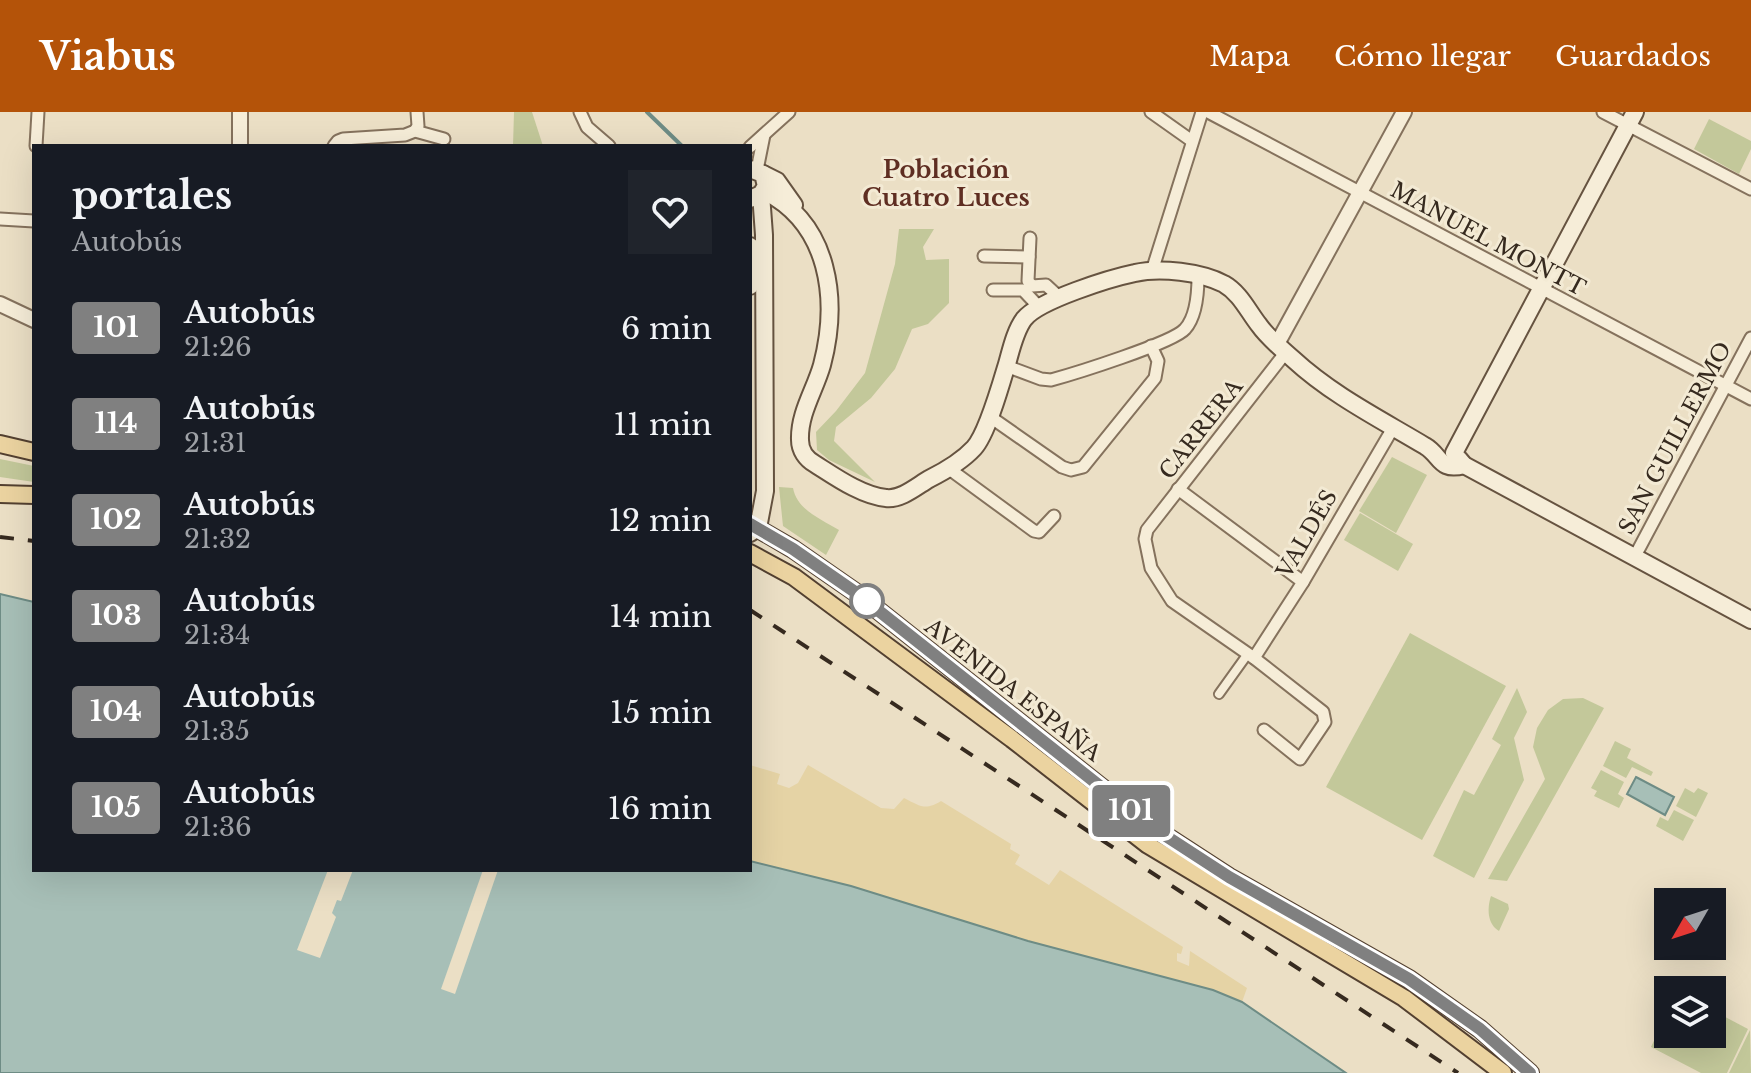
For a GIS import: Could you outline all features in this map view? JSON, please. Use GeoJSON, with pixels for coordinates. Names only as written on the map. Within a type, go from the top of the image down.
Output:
{"type":"FeatureCollection","features":[{"type":"Feature","properties":{"kind":"main road"},"geometry":{"type":"LineString","coordinates":[[1459,459],[1542,289],[1631,118]]}},
{"type":"Feature","properties":{"kind":"main road"},"geometry":{"type":"LineString","coordinates":[[753,529],[765,491],[764,235],[757,183],[777,181],[823,255],[830,297],[826,345],[802,420],[800,440],[805,456],[812,462],[865,492],[887,499],[903,494],[948,468],[977,446],[1025,318],[1040,308],[1059,297],[1136,272],[1198,276],[1222,283],[1233,290],[1261,328],[1282,348],[1336,392],[1393,428],[1430,448],[1442,449],[1634,558],[1751,620]]}},
{"type":"Feature","properties":{"kind":"main road"},"geometry":{"type":"LineString","coordinates":[[764,235],[772,220],[778,216],[785,215],[803,224]]}},
{"type":"Feature","properties":{"kind":"main road"},"geometry":{"type":"LineString","coordinates":[[0,444],[32,452]]}},
{"type":"Feature","properties":{"kind":"main road"},"geometry":{"type":"LineString","coordinates":[[0,494],[32,495]]}},
{"type":"Feature","properties":{"kind":"main road","name":"AVENIDA ESPAÑA"},"geometry":{"type":"LineString","coordinates":[[753,529],[822,567],[1149,825],[1229,877],[1409,979],[1480,1029],[1530,1073]]}},
{"type":"Feature","properties":{"kind":"main road","name":"AVENIDA ESPAÑA"},"geometry":{"type":"LineString","coordinates":[[752,554],[794,577],[1012,739],[1148,845],[1404,998],[1503,1073]]}},
{"type":"Feature","properties":{"kind":"street"},"geometry":{"type":"LineString","coordinates":[[36,144],[38,112]]}},
{"type":"Feature","properties":{"kind":"street"},"geometry":{"type":"LineString","coordinates":[[240,112],[240,144]]}},
{"type":"Feature","properties":{"kind":"street"},"geometry":{"type":"LineString","coordinates":[[415,131],[418,126],[417,112]]}},
{"type":"Feature","properties":{"kind":"street"},"geometry":{"type":"LineString","coordinates":[[580,112],[587,127],[607,144]]}},
{"type":"Feature","properties":{"kind":"street"},"geometry":{"type":"LineString","coordinates":[[752,145],[789,112]]}},
{"type":"Feature","properties":{"kind":"street"},"geometry":{"type":"LineString","coordinates":[[1152,112],[1192,141]]}},
{"type":"Feature","properties":{"kind":"street"},"geometry":{"type":"LineString","coordinates":[[1152,271],[1192,141],[1205,112]]}},
{"type":"Feature","properties":{"kind":"street","name":"MANUEL MONTT"},"geometry":{"type":"LineString","coordinates":[[1205,112],[1751,399]]}},
{"type":"Feature","properties":{"kind":"street"},"geometry":{"type":"LineString","coordinates":[[1282,348],[1404,112]]}},
{"type":"Feature","properties":{"kind":"street"},"geometry":{"type":"LineString","coordinates":[[1603,112],[1631,118],[1751,189]]}},
{"type":"Feature","properties":{"kind":"street"},"geometry":{"type":"LineString","coordinates":[[336,144],[343,139],[405,135],[415,131],[444,139]]}},
{"type":"Feature","properties":{"kind":"street"},"geometry":{"type":"LineString","coordinates":[[757,183],[764,134]]}},
{"type":"Feature","properties":{"kind":"street"},"geometry":{"type":"LineString","coordinates":[[0,219],[32,221]]}},
{"type":"Feature","properties":{"kind":"street"},"geometry":{"type":"LineString","coordinates":[[1030,238],[1030,284],[1046,285],[1059,297]]}},
{"type":"Feature","properties":{"kind":"street"},"geometry":{"type":"LineString","coordinates":[[984,256],[1029,257]]}},
{"type":"Feature","properties":{"kind":"street"},"geometry":{"type":"LineString","coordinates":[[1006,366],[1051,380],[1180,334],[1187,328],[1197,298],[1198,276]]}},
{"type":"Feature","properties":{"kind":"street"},"geometry":{"type":"LineString","coordinates":[[993,290],[1023,290],[1040,308]]}},
{"type":"Feature","properties":{"kind":"street"},"geometry":{"type":"LineString","coordinates":[[0,304],[32,319]]}},
{"type":"Feature","properties":{"kind":"street","name":"SAN GUILLERMO"},"geometry":{"type":"LineString","coordinates":[[1634,558],[1751,338]]}},
{"type":"Feature","properties":{"kind":"street"},"geometry":{"type":"LineString","coordinates":[[989,416],[1062,467],[1071,470],[1083,467],[1155,378],[1158,361],[1151,346]]}},
{"type":"Feature","properties":{"kind":"street","name":"CARRERA"},"geometry":{"type":"LineString","coordinates":[[1250,656],[1165,594],[1146,552],[1145,539],[1147,530],[1282,348]]}},
{"type":"Feature","properties":{"kind":"street","name":"VALDÉS"},"geometry":{"type":"LineString","coordinates":[[1250,656],[1303,582],[1393,428]]}},
{"type":"Feature","properties":{"kind":"street"},"geometry":{"type":"LineString","coordinates":[[948,468],[1034,531],[1039,532],[1054,516]]}},
{"type":"Feature","properties":{"kind":"street"},"geometry":{"type":"LineString","coordinates":[[1178,489],[1303,582]]}},
{"type":"Feature","properties":{"kind":"street"},"geometry":{"type":"LineString","coordinates":[[1219,694],[1250,656],[1323,712],[1325,717],[1325,722],[1300,759],[1264,730]]}},
{"type":"Feature","properties":{"kind":"green space"},"geometry":{"type":"Polygon","coordinates":[[[514,112],[532,112],[542,144],[513,144],[514,112]]]}},
{"type":"Feature","properties":{"kind":"green space"},"geometry":{"type":"Polygon","coordinates":[[[1709,119],[1751,141],[1751,149],[1739,174],[1694,149],[1709,119]]]}},
{"type":"Feature","properties":{"kind":"green space"},"geometry":{"type":"Polygon","coordinates":[[[899,229],[934,229],[923,247],[926,260],[949,259],[949,303],[928,324],[912,329],[895,369],[871,398],[836,427],[834,441],[875,482],[829,460],[817,450],[816,432],[865,373],[895,264],[899,229]]]}},
{"type":"Feature","properties":{"kind":"green space"},"geometry":{"type":"Polygon","coordinates":[[[1392,457],[1427,475],[1396,533],[1359,511],[1392,457]]]}},
{"type":"Feature","properties":{"kind":"green space"},"geometry":{"type":"Polygon","coordinates":[[[0,459],[32,466],[32,482],[0,477],[0,459]]]}},
{"type":"Feature","properties":{"kind":"green space"},"geometry":{"type":"Polygon","coordinates":[[[779,487],[793,488],[795,496],[805,508],[839,530],[826,555],[783,526],[779,487]]]}},
{"type":"Feature","properties":{"kind":"green space"},"geometry":{"type":"Polygon","coordinates":[[[1360,513],[1413,544],[1398,571],[1344,540],[1360,513]]]}},
{"type":"Feature","properties":{"kind":"green space"},"geometry":{"type":"Polygon","coordinates":[[[1410,633],[1506,686],[1422,840],[1326,787],[1410,633]]]}},
{"type":"Feature","properties":{"kind":"green space"},"geometry":{"type":"Polygon","coordinates":[[[1517,688],[1527,712],[1514,738],[1524,780],[1474,878],[1433,856],[1464,790],[1474,795],[1501,745],[1492,739],[1517,688]]]}},
{"type":"Feature","properties":{"kind":"green space"},"geometry":{"type":"Polygon","coordinates":[[[1583,698],[1604,708],[1507,881],[1488,879],[1545,779],[1533,747],[1537,728],[1548,710],[1563,699],[1583,698]]]}},
{"type":"Feature","properties":{"kind":"green space"},"geometry":{"type":"Polygon","coordinates":[[[1615,741],[1631,749],[1627,758],[1653,772],[1651,776],[1632,767],[1626,778],[1603,766],[1615,741]]]}},
{"type":"Feature","properties":{"kind":"green space"},"geometry":{"type":"Polygon","coordinates":[[[1601,770],[1624,782],[1618,794],[1624,798],[1619,808],[1594,796],[1597,791],[1591,788],[1601,770]]]}},
{"type":"Feature","properties":{"kind":"green space"},"geometry":{"type":"Polygon","coordinates":[[[1685,788],[1694,793],[1698,788],[1708,793],[1696,817],[1676,806],[1685,788]]]}},
{"type":"Feature","properties":{"kind":"green space"},"geometry":{"type":"Polygon","coordinates":[[[1674,810],[1694,820],[1683,841],[1656,826],[1660,817],[1668,821],[1674,810]]]}},
{"type":"Feature","properties":{"kind":"green space"},"geometry":{"type":"Polygon","coordinates":[[[1491,896],[1508,904],[1509,909],[1499,931],[1489,915],[1491,896]]]}},
{"type":"Feature","properties":{"kind":"green space"},"geometry":{"type":"Polygon","coordinates":[[[1726,1017],[1748,1029],[1727,1073],[1701,1073],[1651,1047],[1654,1041],[1654,1048],[1726,1048],[1726,1017]]]}},
{"type":"Feature","properties":{"kind":"green space"},"geometry":{"type":"Polygon","coordinates":[[[1750,1030],[1751,1073],[1729,1073],[1750,1030]]]}},
{"type":"Feature","properties":{"kind":"sand"},"geometry":{"type":"Polygon","coordinates":[[[808,765],[881,808],[894,809],[904,798],[922,806],[941,801],[1011,844],[1010,849],[1020,855],[1015,864],[1049,885],[1060,870],[1183,947],[1181,954],[1177,953],[1177,961],[1189,966],[1190,951],[1247,988],[1242,1002],[1213,990],[1028,941],[851,886],[752,861],[752,766],[780,774],[777,784],[789,788],[798,783],[808,765]]]}},
{"type":"Feature","properties":{"kind":"water"},"geometry":{"type":"Polygon","coordinates":[[[0,594],[32,602],[32,872],[752,872],[752,861],[851,886],[1028,941],[1213,990],[1242,1002],[1346,1073],[0,1073],[0,594]]]}},
{"type":"Feature","properties":{"kind":"water"},"geometry":{"type":"Polygon","coordinates":[[[1636,777],[1674,797],[1665,815],[1627,794],[1636,777]]]}},
{"type":"Feature","properties":{"kind":"pier"},"geometry":{"type":"Polygon","coordinates":[[[327,872],[352,872],[341,901],[337,900],[332,913],[336,917],[320,958],[297,950],[327,872]]]}},
{"type":"Feature","properties":{"kind":"pier"},"geometry":{"type":"Polygon","coordinates":[[[482,872],[497,872],[455,994],[441,989],[482,872]]]}},
{"type":"Feature","properties":{"kind":"waterway"},"geometry":{"type":"LineString","coordinates":[[647,112],[680,144]]}},
{"type":"Feature","properties":{"kind":"railway"},"geometry":{"type":"LineString","coordinates":[[0,537],[32,541]]}},
{"type":"Feature","properties":{"kind":"railway"},"geometry":{"type":"LineString","coordinates":[[752,611],[1458,1073]]}},
{"type":"Feature","properties":{"kind":"bus line","name":"101"},"geometry":{"type":"LineString","coordinates":[[752,525],[822,567],[1149,825],[1229,877],[1409,979],[1480,1029],[1530,1073]]}},
{"type":"Feature","properties":{"kind":"district","name":"Población Cuatro Luces"},"geometry":{"type":"Point","coordinates":[946,183]}}]}
